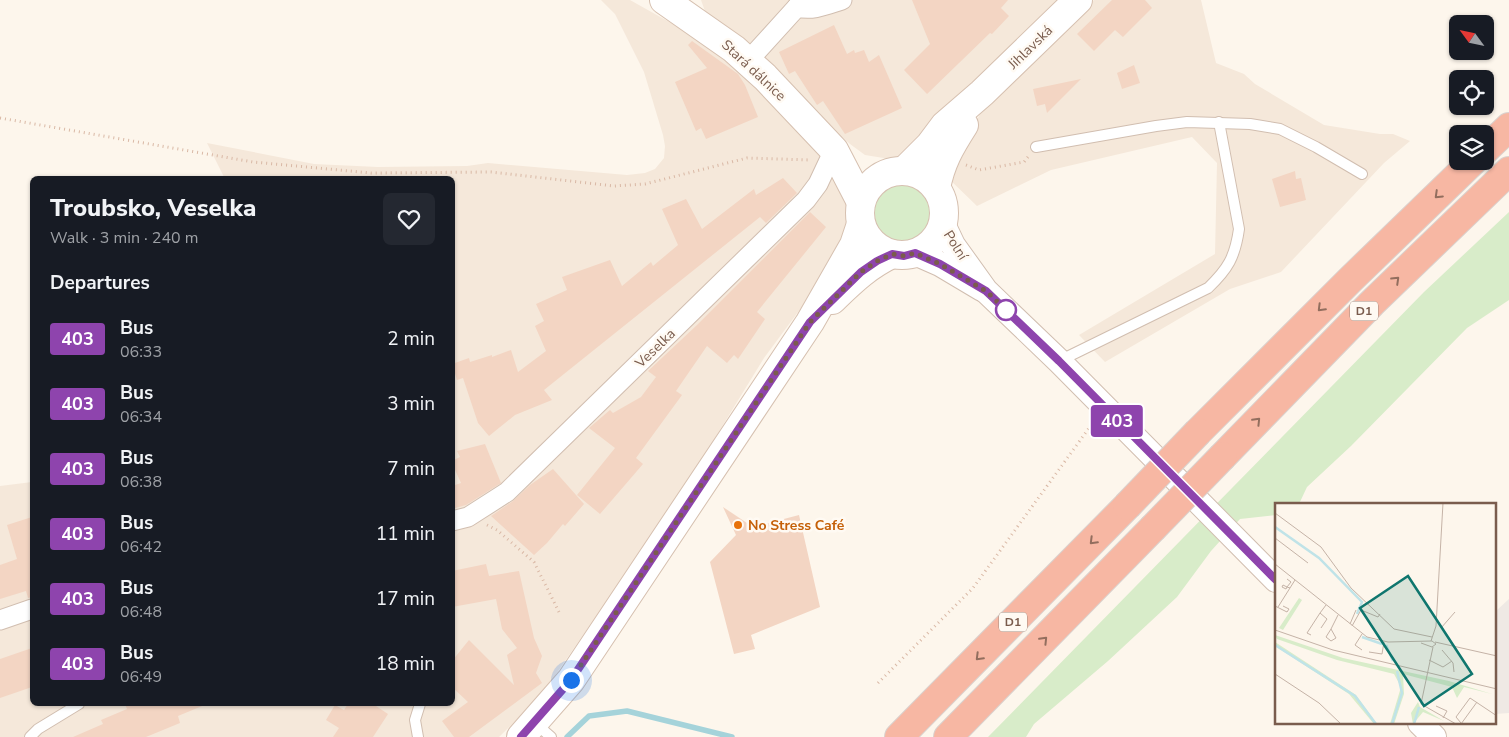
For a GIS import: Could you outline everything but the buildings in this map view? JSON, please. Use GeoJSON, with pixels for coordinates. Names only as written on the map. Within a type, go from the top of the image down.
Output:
{"type":"FeatureCollection","features":[{"type":"Feature","properties":{"kind":"highway"},"geometry":{"type":"LineString","coordinates":[[1494,141],[1509,127]]}},
{"type":"Feature","properties":{"kind":"highway","name":"D1"},"geometry":{"type":"LineString","coordinates":[[899,737],[1351,278],[1464,170]]}},
{"type":"Feature","properties":{"kind":"highway","name":"D1"},"geometry":{"type":"LineString","coordinates":[[948,737],[1372,303],[1509,172]]}},
{"type":"Feature","properties":{"kind":"main road","name":"Stará dálnice"},"geometry":{"type":"LineString","coordinates":[[664,0],[719,38],[748,61],[834,150],[861,213]]}},
{"type":"Feature","properties":{"kind":"main road","name":"Jihlavská"},"geometry":{"type":"LineString","coordinates":[[535,732],[810,322],[854,245],[866,190],[875,180],[896,172],[930,145],[945,125],[982,93],[1078,0]]}},
{"type":"Feature","properties":{"kind":"main road","name":"Jihlavská"},"geometry":{"type":"LineString","coordinates":[[936,188],[946,155],[982,93]]}},
{"type":"Feature","properties":{"kind":"main road","name":"Stará dálnice"},"geometry":{"type":"LineString","coordinates":[[834,150],[896,172]]}},
{"type":"Feature","properties":{"kind":"main road"},"geometry":{"type":"LineString","coordinates":[[896,172],[917,173],[928,179],[942,199],[943,224]]}},
{"type":"Feature","properties":{"kind":"main road"},"geometry":{"type":"LineString","coordinates":[[861,213],[865,234],[872,244],[881,250],[903,254]]}},
{"type":"Feature","properties":{"kind":"main road","name":"Jihlavská"},"geometry":{"type":"LineString","coordinates":[[810,322],[861,272],[877,261],[927,247],[937,237],[943,224]]}},
{"type":"Feature","properties":{"kind":"street"},"geometry":{"type":"LineString","coordinates":[[748,61],[796,3],[806,9],[817,8],[842,0]]}},
{"type":"Feature","properties":{"kind":"street","name":"Veselka"},"geometry":{"type":"LineString","coordinates":[[460,519],[507,492],[806,200],[818,184],[834,150]]}},
{"type":"Feature","properties":{"kind":"street","name":"Polní"},"geometry":{"type":"LineString","coordinates":[[943,224],[953,244],[986,291],[1059,361],[1275,579]]}},
{"type":"Feature","properties":{"kind":"street","name":"Polní"},"geometry":{"type":"LineString","coordinates":[[903,254],[940,264],[986,291]]}},
{"type":"Feature","properties":{"kind":"street"},"geometry":{"type":"LineString","coordinates":[[0,620],[30,610]]}},
{"type":"Feature","properties":{"kind":"street"},"geometry":{"type":"LineString","coordinates":[[1421,724],[1434,737]]}},
{"type":"Feature","properties":{"kind":"lane"},"geometry":{"type":"LineString","coordinates":[[1036,147],[1187,122],[1250,124],[1280,129],[1316,147],[1362,174]]}},
{"type":"Feature","properties":{"kind":"lane"},"geometry":{"type":"LineString","coordinates":[[1059,361],[1208,288],[1231,263],[1237,247],[1239,229],[1219,122]]}},
{"type":"Feature","properties":{"kind":"lane"},"geometry":{"type":"LineString","coordinates":[[30,737],[38,729],[76,706]]}},
{"type":"Feature","properties":{"kind":"lane"},"geometry":{"type":"LineString","coordinates":[[418,737],[415,720],[419,706]]}},
{"type":"Feature","properties":{"kind":"path"},"geometry":{"type":"LineString","coordinates":[[0,118],[253,162],[371,173],[492,172],[614,186],[645,184],[747,158],[794,159]]}},
{"type":"Feature","properties":{"kind":"path"},"geometry":{"type":"LineString","coordinates":[[965,164],[979,170],[1024,162],[1036,147]]}},
{"type":"Feature","properties":{"kind":"path"},"geometry":{"type":"LineString","coordinates":[[878,683],[973,588],[1090,427],[1103,406]]}},
{"type":"Feature","properties":{"kind":"path"},"geometry":{"type":"LineString","coordinates":[[460,519],[497,530],[534,562],[560,614]]}},
{"type":"Feature","properties":{"kind":"shaded area"},"geometry":{"type":"Polygon","coordinates":[[[601,0],[630,0],[721,51],[808,134],[851,187],[847,246],[764,358],[677,500],[540,697],[499,737],[0,737],[0,486],[30,482],[30,706],[455,706],[455,176],[224,176],[207,143],[314,164],[378,167],[467,166],[488,163],[627,175],[645,173],[655,169],[664,158],[665,146],[663,135],[644,72],[615,14],[601,0]]]}},
{"type":"Feature","properties":{"kind":"shaded area"},"geometry":{"type":"Polygon","coordinates":[[[701,0],[1060,0],[896,160],[865,155],[850,144],[706,14],[701,0]]]}},
{"type":"Feature","properties":{"kind":"shaded area"},"geometry":{"type":"Polygon","coordinates":[[[1094,0],[1201,0],[1216,63],[1244,74],[1255,84],[1324,125],[1380,134],[1393,134],[1410,141],[1384,163],[1281,272],[1230,289],[1105,362],[1079,335],[1215,254],[1217,163],[1192,137],[1051,170],[977,206],[947,177],[981,112],[1094,0]]]}},
{"type":"Feature","properties":{"kind":"shaded area"},"geometry":{"type":"Polygon","coordinates":[[[1509,599],[1509,713],[1496,714],[1496,611],[1509,599]]]}},
{"type":"Feature","properties":{"kind":"green space"},"geometry":{"type":"Polygon","coordinates":[[[902,185],[913,187],[922,193],[928,202],[930,213],[928,224],[922,233],[913,239],[902,241],[891,239],[882,233],[876,224],[874,213],[876,202],[882,193],[891,187],[902,185]]]}},
{"type":"Feature","properties":{"kind":"green space"},"geometry":{"type":"Polygon","coordinates":[[[1509,212],[1509,300],[1467,328],[1351,446],[1307,487],[1299,503],[1275,503],[1275,515],[1240,519],[1211,551],[1177,597],[1108,661],[1034,724],[1026,737],[988,737],[1424,292],[1509,212]]]}},
{"type":"Feature","properties":{"kind":"waterway"},"geometry":{"type":"LineString","coordinates":[[567,737],[589,716],[627,711],[732,737]]}},
{"type":"Feature","properties":{"kind":"bus line","name":"403"},"geometry":{"type":"LineString","coordinates":[[521,737],[571,680],[810,322],[861,272],[892,254],[904,256],[915,253],[940,264],[986,291],[1059,361],[1275,579]]}},
{"type":"Feature","properties":{"kind":"place","name":"No Stress Café"},"geometry":{"type":"Point","coordinates":[738,525]}},
{"type":"Feature","properties":{"kind":"route"},"geometry":{"type":"LineString","coordinates":[[571,680],[810,322],[861,272],[892,254],[904,256],[915,253],[940,264],[986,291],[1010,314],[1006,310]]}}]}
